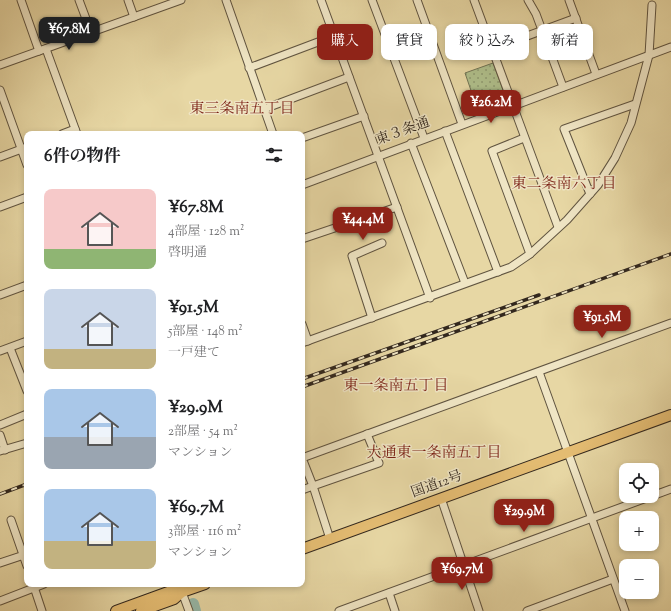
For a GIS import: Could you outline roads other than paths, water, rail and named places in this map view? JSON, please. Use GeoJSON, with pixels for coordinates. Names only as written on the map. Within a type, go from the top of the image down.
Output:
{"type":"FeatureCollection","features":[{"type":"Feature","properties":{"kind":"highway","name":"国道12号"},"geometry":{"type":"LineString","coordinates":[[305,548],[671,416]]}},
{"type":"Feature","properties":{"kind":"highway"},"geometry":{"type":"LineString","coordinates":[[116,611],[181,588]]}},
{"type":"Feature","properties":{"kind":"highway"},"geometry":{"type":"LineString","coordinates":[[141,611],[174,599],[181,588]]}},
{"type":"Feature","properties":{"kind":"street"},"geometry":{"type":"LineString","coordinates":[[21,0],[76,131]]}},
{"type":"Feature","properties":{"kind":"street"},"geometry":{"type":"LineString","coordinates":[[80,0],[92,32]]}},
{"type":"Feature","properties":{"kind":"street"},"geometry":{"type":"LineString","coordinates":[[128,0],[134,17]]}},
{"type":"Feature","properties":{"kind":"street"},"geometry":{"type":"LineString","coordinates":[[0,66],[181,0]]}},
{"type":"Feature","properties":{"kind":"street"},"geometry":{"type":"LineString","coordinates":[[226,0],[272,131]]}},
{"type":"Feature","properties":{"kind":"street"},"geometry":{"type":"LineString","coordinates":[[321,0],[330,24]]}},
{"type":"Feature","properties":{"kind":"street"},"geometry":{"type":"LineString","coordinates":[[372,0],[424,138]]}},
{"type":"Feature","properties":{"kind":"street"},"geometry":{"type":"LineString","coordinates":[[417,0],[462,124]]}},
{"type":"Feature","properties":{"kind":"street"},"geometry":{"type":"LineString","coordinates":[[474,0],[483,24]]}},
{"type":"Feature","properties":{"kind":"street"},"geometry":{"type":"LineString","coordinates":[[528,0],[540,24]]}},
{"type":"Feature","properties":{"kind":"street"},"geometry":{"type":"LineString","coordinates":[[569,0],[596,74]]}},
{"type":"Feature","properties":{"kind":"street"},"geometry":{"type":"LineString","coordinates":[[305,342],[430,298],[465,283],[511,267],[530,254],[567,220],[590,194],[615,158],[631,123],[649,55],[652,6]]}},
{"type":"Feature","properties":{"kind":"street"},"geometry":{"type":"LineString","coordinates":[[561,24],[576,18]]}},
{"type":"Feature","properties":{"kind":"street"},"geometry":{"type":"LineString","coordinates":[[249,68],[317,42]]}},
{"type":"Feature","properties":{"kind":"street","name":"東３条通"},"geometry":{"type":"LineString","coordinates":[[305,183],[671,47]]}},
{"type":"Feature","properties":{"kind":"street"},"geometry":{"type":"LineString","coordinates":[[343,60],[430,298]]}},
{"type":"Feature","properties":{"kind":"street"},"geometry":{"type":"LineString","coordinates":[[496,60],[558,227]]}},
{"type":"Feature","properties":{"kind":"street"},"geometry":{"type":"LineString","coordinates":[[553,60],[563,87]]}},
{"type":"Feature","properties":{"kind":"street"},"geometry":{"type":"LineString","coordinates":[[264,109],[349,77]]}},
{"type":"Feature","properties":{"kind":"street"},"geometry":{"type":"LineString","coordinates":[[0,90],[24,148],[0,157]]}},
{"type":"Feature","properties":{"kind":"street"},"geometry":{"type":"LineString","coordinates":[[590,194],[564,129],[635,104]]}},
{"type":"Feature","properties":{"kind":"street"},"geometry":{"type":"LineString","coordinates":[[305,137],[364,116]]}},
{"type":"Feature","properties":{"kind":"street"},"geometry":{"type":"LineString","coordinates":[[445,131],[498,272]]}},
{"type":"Feature","properties":{"kind":"street"},"geometry":{"type":"LineString","coordinates":[[524,138],[492,151],[530,254]]}},
{"type":"Feature","properties":{"kind":"street"},"geometry":{"type":"LineString","coordinates":[[411,143],[465,283]]}},
{"type":"Feature","properties":{"kind":"street"},"geometry":{"type":"LineString","coordinates":[[0,207],[24,198]]}},
{"type":"Feature","properties":{"kind":"street"},"geometry":{"type":"LineString","coordinates":[[305,238],[397,207]]}},
{"type":"Feature","properties":{"kind":"street"},"geometry":{"type":"LineString","coordinates":[[372,318],[352,256],[382,243]]}},
{"type":"Feature","properties":{"kind":"street"},"geometry":{"type":"LineString","coordinates":[[0,295],[24,286]]}},
{"type":"Feature","properties":{"kind":"street"},"geometry":{"type":"LineString","coordinates":[[305,457],[671,323]]}},
{"type":"Feature","properties":{"kind":"street"},"geometry":{"type":"LineString","coordinates":[[0,351],[24,342]]}},
{"type":"Feature","properties":{"kind":"street"},"geometry":{"type":"LineString","coordinates":[[10,348],[24,384]]}},
{"type":"Feature","properties":{"kind":"street"},"geometry":{"type":"LineString","coordinates":[[539,372],[625,611]]}},
{"type":"Feature","properties":{"kind":"street"},"geometry":{"type":"LineString","coordinates":[[0,425],[24,415]]}},
{"type":"Feature","properties":{"kind":"street"},"geometry":{"type":"LineString","coordinates":[[305,489],[379,463],[367,434]]}},
{"type":"Feature","properties":{"kind":"street"},"geometry":{"type":"LineString","coordinates":[[0,435],[2,450],[24,444]]}},
{"type":"Feature","properties":{"kind":"street"},"geometry":{"type":"LineString","coordinates":[[305,466],[330,539]]}},
{"type":"Feature","properties":{"kind":"street"},"geometry":{"type":"LineString","coordinates":[[659,493],[671,489]]}},
{"type":"Feature","properties":{"kind":"street"},"geometry":{"type":"LineString","coordinates":[[441,498],[479,611]]}},
{"type":"Feature","properties":{"kind":"street"},"geometry":{"type":"LineString","coordinates":[[339,611],[633,503]]}},
{"type":"Feature","properties":{"kind":"street"},"geometry":{"type":"LineString","coordinates":[[10,520],[24,552]]}},
{"type":"Feature","properties":{"kind":"street"},"geometry":{"type":"LineString","coordinates":[[0,564],[24,554]]}},
{"type":"Feature","properties":{"kind":"street"},"geometry":{"type":"LineString","coordinates":[[527,611],[613,579]]}},
{"type":"Feature","properties":{"kind":"street"},"geometry":{"type":"LineString","coordinates":[[0,601],[31,587]]}},
{"type":"Feature","properties":{"kind":"street"},"geometry":{"type":"LineString","coordinates":[[33,587],[42,611]]}},
{"type":"Feature","properties":{"kind":"street"},"geometry":{"type":"LineString","coordinates":[[181,588],[189,611]]}},
{"type":"Feature","properties":{"kind":"street"},"geometry":{"type":"LineString","coordinates":[[389,593],[396,611]]}},
{"type":"Feature","properties":{"kind":"waterway"},"geometry":{"type":"LineString","coordinates":[[193,604],[195,611]]}},
{"type":"Feature","properties":{"kind":"railway"},"geometry":{"type":"LineString","coordinates":[[305,386],[671,254]]}},
{"type":"Feature","properties":{"kind":"railway"},"geometry":{"type":"LineString","coordinates":[[305,378],[539,295]]}},
{"type":"Feature","properties":{"kind":"railway"},"geometry":{"type":"LineString","coordinates":[[0,494],[24,485]]}},
{"type":"Feature","properties":{"kind":"district","name":"東三条南五丁目"},"geometry":{"type":"Point","coordinates":[242,109]}},
{"type":"Feature","properties":{"kind":"district","name":"東二条南六丁目"},"geometry":{"type":"Point","coordinates":[564,184]}},
{"type":"Feature","properties":{"kind":"district","name":"東一条南五丁目"},"geometry":{"type":"Point","coordinates":[396,386]}},
{"type":"Feature","properties":{"kind":"district","name":"大通東一条南五丁目"},"geometry":{"type":"Point","coordinates":[434,453]}}]}
